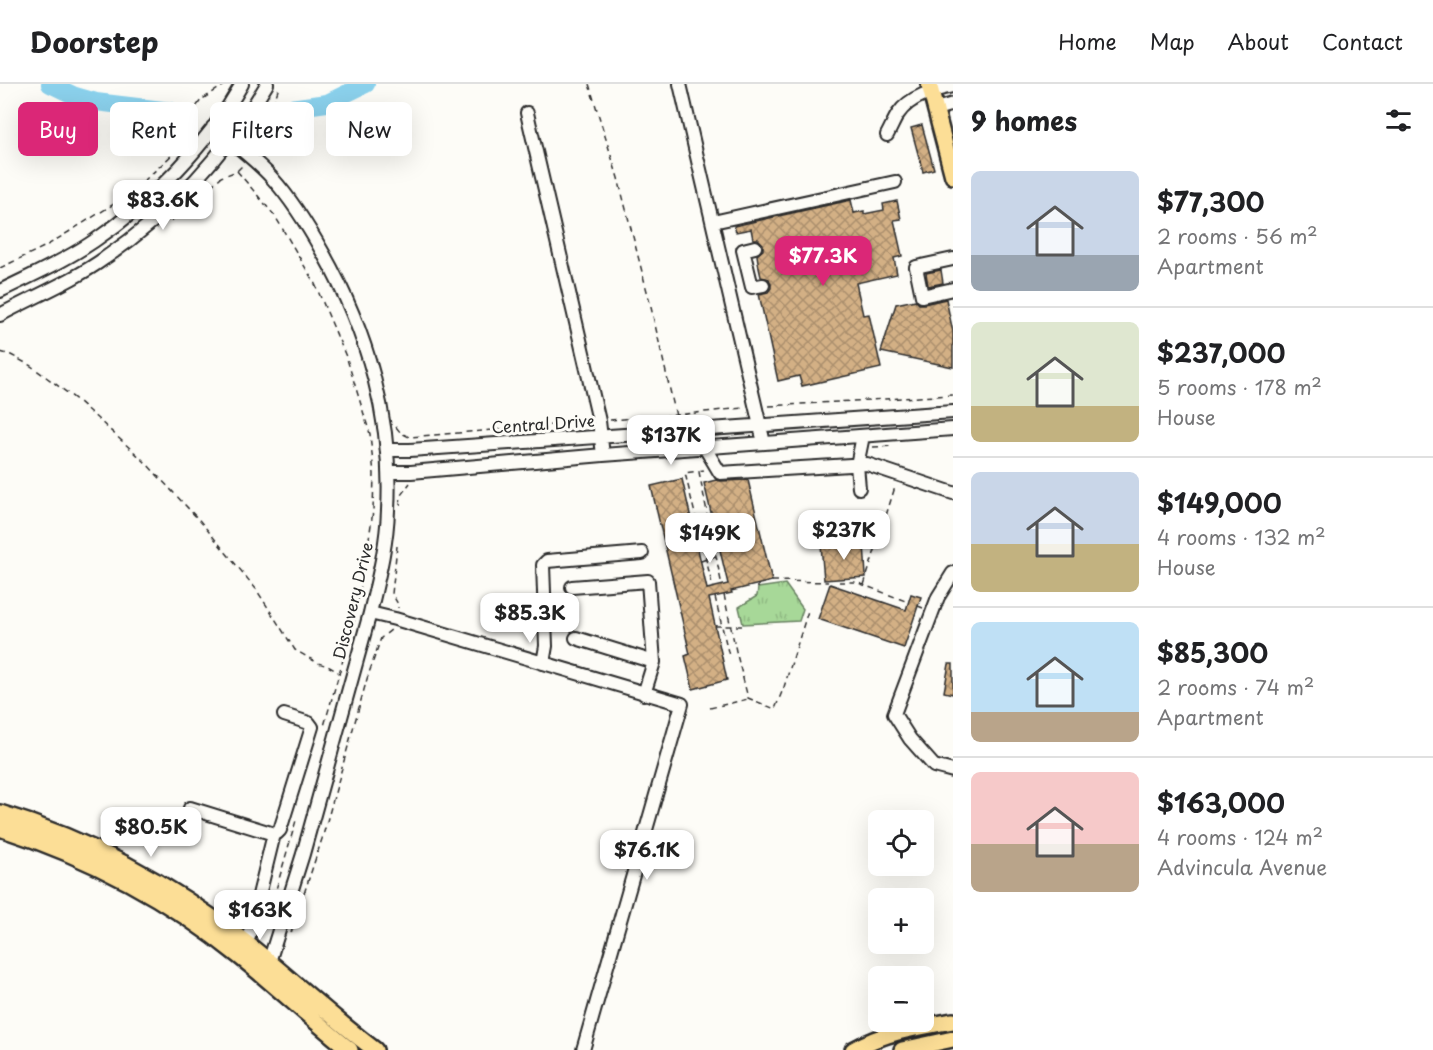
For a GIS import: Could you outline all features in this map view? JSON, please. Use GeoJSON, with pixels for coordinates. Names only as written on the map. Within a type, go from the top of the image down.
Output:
{"type":"FeatureCollection","features":[{"type":"Feature","properties":{"kind":"main road"},"geometry":{"type":"LineString","coordinates":[[930,87],[953,176]]}},
{"type":"Feature","properties":{"kind":"main road"},"geometry":{"type":"LineString","coordinates":[[0,813],[77,840],[140,871],[195,905],[247,944],[375,1050]]}},
{"type":"Feature","properties":{"kind":"main road"},"geometry":{"type":"LineString","coordinates":[[0,828],[87,861],[134,885],[184,915],[239,955],[350,1050]]}},
{"type":"Feature","properties":{"kind":"main road"},"geometry":{"type":"LineString","coordinates":[[853,1050],[885,1035],[953,1021]]}},
{"type":"Feature","properties":{"kind":"main road"},"geometry":{"type":"LineString","coordinates":[[902,1050],[953,1039]]}},
{"type":"Feature","properties":{"kind":"street"},"geometry":{"type":"LineString","coordinates":[[230,102],[242,84]]}},
{"type":"Feature","properties":{"kind":"street"},"geometry":{"type":"LineString","coordinates":[[680,84],[764,443]]}},
{"type":"Feature","properties":{"kind":"street"},"geometry":{"type":"LineString","coordinates":[[258,102],[272,87]]}},
{"type":"Feature","properties":{"kind":"street"},"geometry":{"type":"LineString","coordinates":[[887,135],[906,104],[930,87],[953,87]]}},
{"type":"Feature","properties":{"kind":"street"},"geometry":{"type":"LineString","coordinates":[[936,109],[953,105]]}},
{"type":"Feature","properties":{"kind":"street"},"geometry":{"type":"LineString","coordinates":[[526,112],[599,421],[603,455]]}},
{"type":"Feature","properties":{"kind":"street"},"geometry":{"type":"LineString","coordinates":[[0,291],[94,241],[123,219],[174,174],[210,131]]}},
{"type":"Feature","properties":{"kind":"street"},"geometry":{"type":"LineString","coordinates":[[0,315],[73,278],[104,259],[136,235],[188,188],[215,156]]}},
{"type":"Feature","properties":{"kind":"street","name":"Discovery Drive"},"geometry":{"type":"LineString","coordinates":[[248,156],[271,176],[292,202],[337,277],[353,314],[373,375],[388,450],[388,510],[385,541],[370,613],[303,854],[269,962]]}},
{"type":"Feature","properties":{"kind":"street"},"geometry":{"type":"LineString","coordinates":[[174,174],[188,188]]}},
{"type":"Feature","properties":{"kind":"street"},"geometry":{"type":"LineString","coordinates":[[713,222],[895,182]]}},
{"type":"Feature","properties":{"kind":"street"},"geometry":{"type":"LineString","coordinates":[[755,247],[743,250],[751,270],[752,287],[763,285]]}},
{"type":"Feature","properties":{"kind":"street"},"geometry":{"type":"LineString","coordinates":[[953,259],[916,267],[922,296],[953,289]]}},
{"type":"Feature","properties":{"kind":"street"},"geometry":{"type":"LineString","coordinates":[[726,276],[751,270]]}},
{"type":"Feature","properties":{"kind":"street"},"geometry":{"type":"LineString","coordinates":[[29,276],[40,294]]}},
{"type":"Feature","properties":{"kind":"street","name":"Central Drive"},"geometry":{"type":"LineString","coordinates":[[388,450],[953,412]]}},
{"type":"Feature","properties":{"kind":"street"},"geometry":{"type":"LineString","coordinates":[[388,472],[953,429]]}},
{"type":"Feature","properties":{"kind":"street"},"geometry":{"type":"LineString","coordinates":[[859,488],[858,465],[863,436]]}},
{"type":"Feature","properties":{"kind":"street"},"geometry":{"type":"LineString","coordinates":[[705,448],[720,473],[867,464],[953,493]]}},
{"type":"Feature","properties":{"kind":"street"},"geometry":{"type":"LineString","coordinates":[[543,663],[546,646],[543,565],[547,561],[642,553]]}},
{"type":"Feature","properties":{"kind":"street"},"geometry":{"type":"LineString","coordinates":[[953,573],[938,597],[894,714],[910,739],[934,766],[953,771]]}},
{"type":"Feature","properties":{"kind":"street"},"geometry":{"type":"LineString","coordinates":[[572,587],[648,581],[654,662],[644,693]]}},
{"type":"Feature","properties":{"kind":"street"},"geometry":{"type":"LineString","coordinates":[[370,613],[682,704],[583,1050]]}},
{"type":"Feature","properties":{"kind":"street"},"geometry":{"type":"LineString","coordinates":[[576,638],[654,662]]}},
{"type":"Feature","properties":{"kind":"street"},"geometry":{"type":"LineString","coordinates":[[247,944],[274,834],[280,830],[312,727],[309,723],[284,715]]}},
{"type":"Feature","properties":{"kind":"street"},"geometry":{"type":"LineString","coordinates":[[190,808],[274,834]]}},
{"type":"Feature","properties":{"kind":"path"},"geometry":{"type":"LineString","coordinates":[[0,268],[46,246],[130,194],[174,153],[183,126],[201,99],[226,84]]}},
{"type":"Feature","properties":{"kind":"path"},"geometry":{"type":"LineString","coordinates":[[589,84],[618,178],[650,303],[678,431]]}},
{"type":"Feature","properties":{"kind":"path"},"geometry":{"type":"LineString","coordinates":[[269,102],[272,87]]}},
{"type":"Feature","properties":{"kind":"path"},"geometry":{"type":"LineString","coordinates":[[237,171],[275,216],[315,284],[347,359],[370,434],[374,474],[373,511],[355,618],[322,730]]}},
{"type":"Feature","properties":{"kind":"path"},"geometry":{"type":"LineString","coordinates":[[0,352],[31,366],[53,382],[95,416],[144,461],[200,521],[256,589],[295,650],[339,673]]}},
{"type":"Feature","properties":{"kind":"path"},"geometry":{"type":"LineString","coordinates":[[396,426],[401,433],[409,437],[676,416],[756,406],[953,394]]}},
{"type":"Feature","properties":{"kind":"path"},"geometry":{"type":"LineString","coordinates":[[713,588],[685,474],[716,468]]}},
{"type":"Feature","properties":{"kind":"path"},"geometry":{"type":"LineString","coordinates":[[698,471],[722,585]]}},
{"type":"Feature","properties":{"kind":"path"},"geometry":{"type":"LineString","coordinates":[[864,585],[899,475]]}},
{"type":"Feature","properties":{"kind":"path"},"geometry":{"type":"LineString","coordinates":[[400,506],[401,495],[412,481]]}},
{"type":"Feature","properties":{"kind":"path"},"geometry":{"type":"LineString","coordinates":[[692,525],[714,525]]}},
{"type":"Feature","properties":{"kind":"path"},"geometry":{"type":"LineString","coordinates":[[299,808],[266,924],[291,933],[322,839],[367,679],[381,638],[390,631],[395,619],[398,604],[392,594],[397,541]]}},
{"type":"Feature","properties":{"kind":"path"},"geometry":{"type":"LineString","coordinates":[[701,561],[721,554]]}},
{"type":"Feature","properties":{"kind":"path"},"geometry":{"type":"LineString","coordinates":[[772,581],[828,582]]}},
{"type":"Feature","properties":{"kind":"path"},"geometry":{"type":"LineString","coordinates":[[839,582],[856,582],[908,602]]}},
{"type":"Feature","properties":{"kind":"path"},"geometry":{"type":"LineString","coordinates":[[724,595],[748,699]]}},
{"type":"Feature","properties":{"kind":"path"},"geometry":{"type":"LineString","coordinates":[[715,597],[729,656]]}},
{"type":"Feature","properties":{"kind":"path"},"geometry":{"type":"LineString","coordinates":[[710,708],[748,699],[775,709],[807,611]]}},
{"type":"Feature","properties":{"kind":"path"},"geometry":{"type":"LineString","coordinates":[[715,626],[744,626]]}},
{"type":"Feature","properties":{"kind":"green space"},"geometry":{"type":"Polygon","coordinates":[[[785,584],[803,609],[799,621],[743,624],[739,607],[757,596],[758,588],[785,584]]]}},
{"type":"Feature","properties":{"kind":"building"},"geometry":{"type":"Polygon","coordinates":[[[922,125],[934,169],[923,172],[911,128],[922,125]]]}},
{"type":"Feature","properties":{"kind":"building"},"geometry":{"type":"Polygon","coordinates":[[[851,200],[854,213],[864,211],[864,214],[884,210],[883,204],[897,201],[901,219],[894,220],[902,256],[894,258],[897,274],[856,283],[863,315],[869,314],[881,368],[802,386],[799,376],[778,381],[759,294],[768,292],[771,288],[769,279],[761,277],[759,268],[757,255],[763,250],[763,244],[758,239],[753,239],[751,229],[736,232],[734,226],[851,200]]]}},
{"type":"Feature","properties":{"kind":"building"},"geometry":{"type":"Polygon","coordinates":[[[941,270],[943,283],[928,286],[926,273],[941,270]]]}},
{"type":"Feature","properties":{"kind":"building"},"geometry":{"type":"Polygon","coordinates":[[[946,299],[953,332],[953,367],[881,352],[896,304],[915,300],[919,304],[924,304],[946,299]]]}},
{"type":"Feature","properties":{"kind":"building"},"geometry":{"type":"Polygon","coordinates":[[[682,479],[707,589],[728,584],[704,483],[716,480],[748,480],[772,581],[709,598],[727,680],[693,689],[685,656],[690,654],[651,486],[682,479]]]}},
{"type":"Feature","properties":{"kind":"building"},"geometry":{"type":"Polygon","coordinates":[[[864,542],[866,577],[824,580],[821,545],[864,542]]]}},
{"type":"Feature","properties":{"kind":"building"},"geometry":{"type":"Polygon","coordinates":[[[830,584],[906,610],[911,594],[921,597],[904,648],[818,619],[830,584]]]}},
{"type":"Feature","properties":{"kind":"building"},"geometry":{"type":"Polygon","coordinates":[[[949,664],[953,664],[953,694],[944,692],[949,664]]]}},
{"type":"Feature","properties":{"kind":"waterway"},"geometry":{"type":"LineString","coordinates":[[50,84],[75,96],[110,104]]}},
{"type":"Feature","properties":{"kind":"waterway"},"geometry":{"type":"LineString","coordinates":[[314,105],[327,103],[366,84]]}}]}
